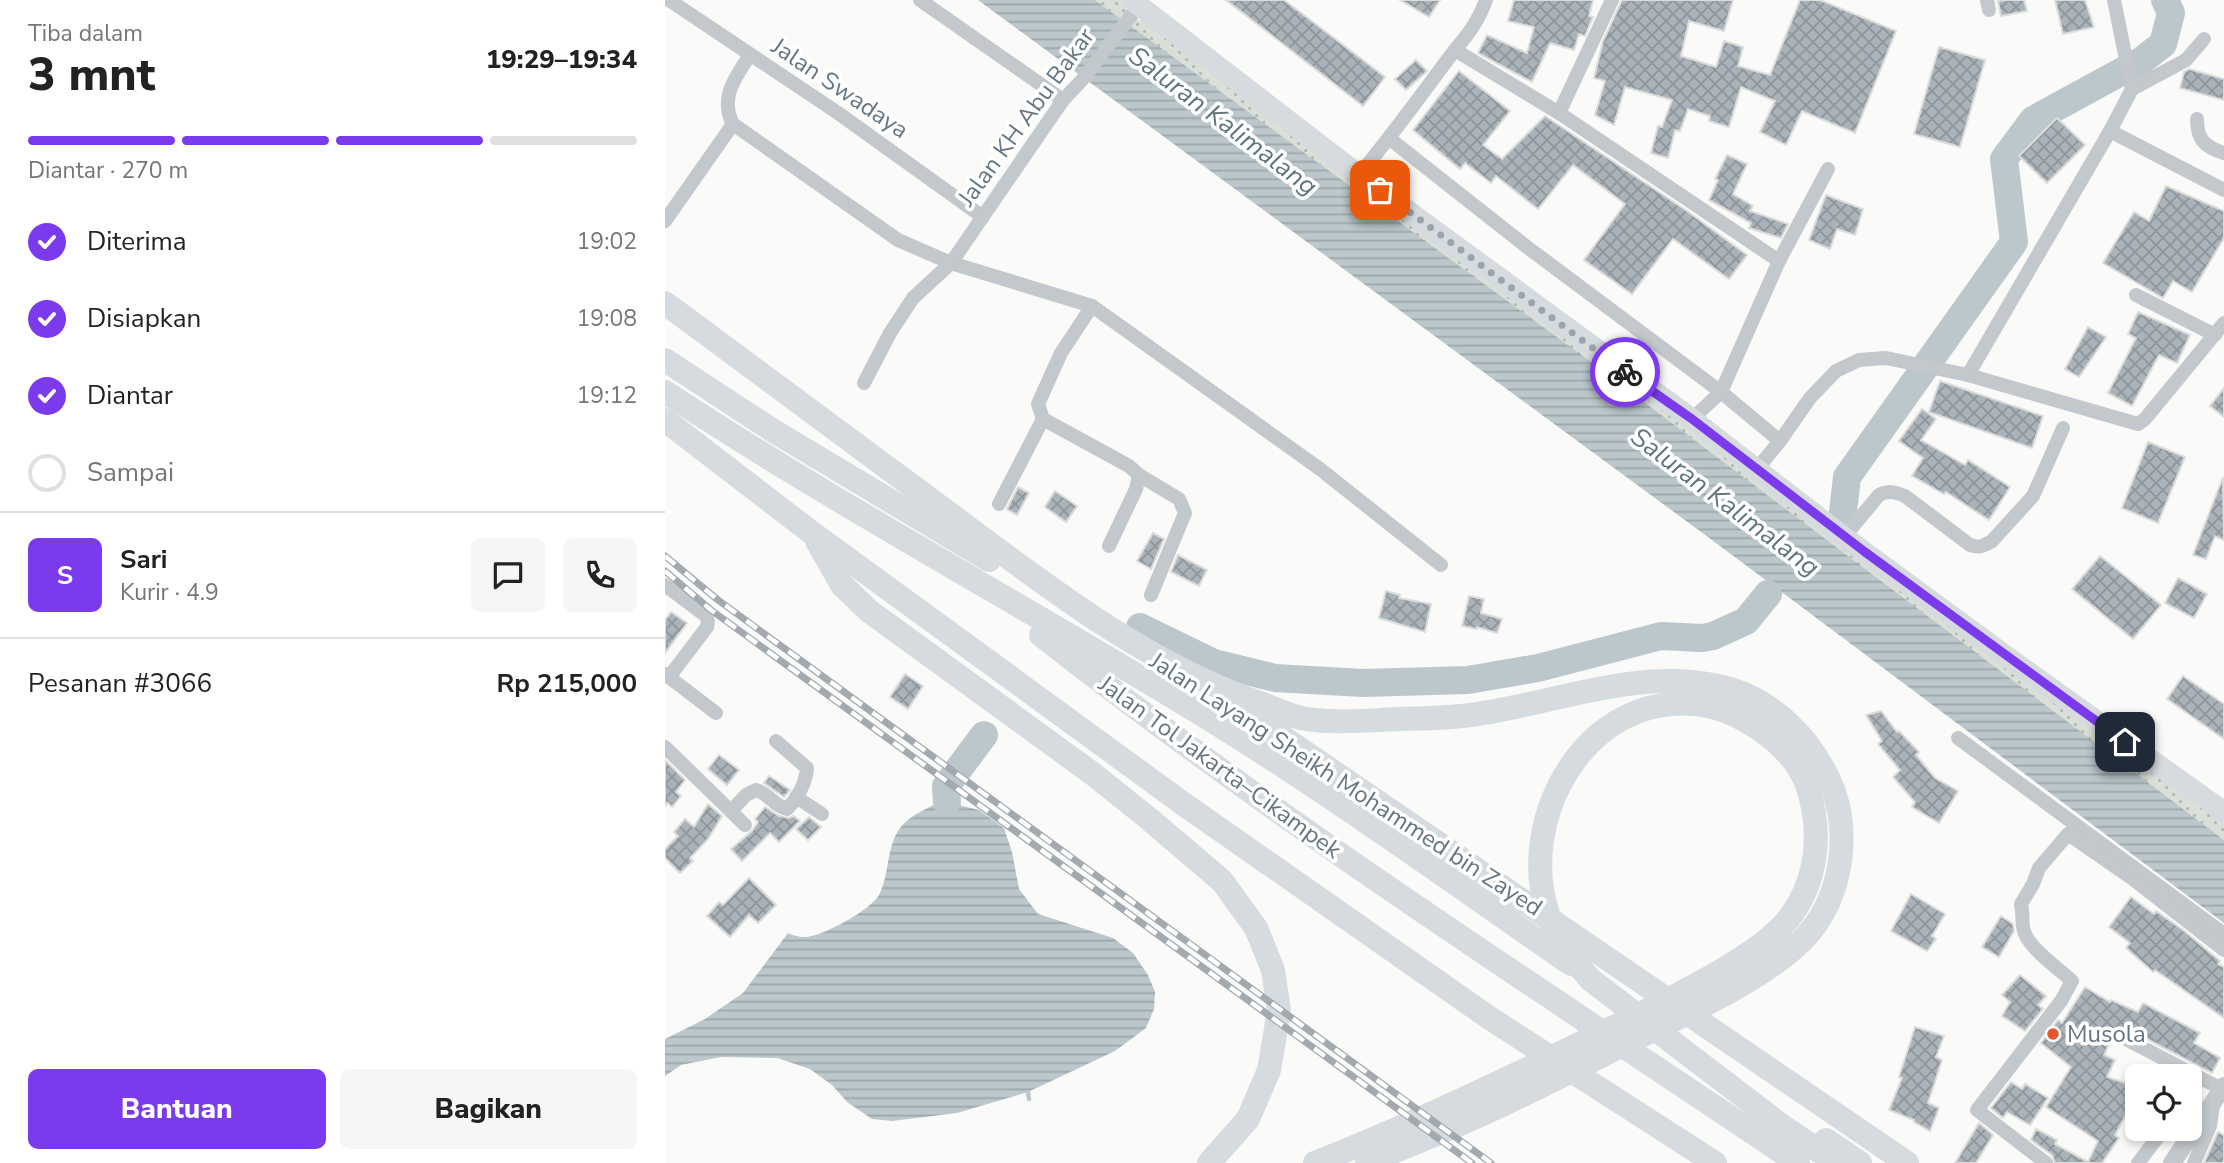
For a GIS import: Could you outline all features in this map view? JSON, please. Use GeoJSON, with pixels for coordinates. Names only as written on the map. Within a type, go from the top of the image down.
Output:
{"type":"FeatureCollection","features":[{"type":"Feature","properties":{"kind":"highway"},"geometry":{"type":"LineString","coordinates":[[665,303],[1075,606],[1184,671],[1237,695],[1303,718],[1351,722],[1471,715],[1615,685],[1669,680],[1720,686],[1769,707],[1793,727],[1823,768],[1835,796],[1842,840],[1833,891],[1817,923],[1790,952],[1775,964],[1688,1002],[1475,1106],[1367,1163]]}},
{"type":"Feature","properties":{"kind":"highway","name":"Jalan Tol Jakarta–Cikampek"},"geometry":{"type":"LineString","coordinates":[[665,341],[879,511],[1131,705],[1342,856],[1798,1163]]}},
{"type":"Feature","properties":{"kind":"highway","name":"Jalan Layang Sheikh Mohammed bin Zayed"},"geometry":{"type":"LineString","coordinates":[[665,359],[772,430],[1230,702],[1907,1163]]}},
{"type":"Feature","properties":{"kind":"highway","name":"Jalan Layang Sheikh Mohammed bin Zayed"},"geometry":{"type":"LineString","coordinates":[[665,392],[873,521],[1219,725],[1375,827],[1860,1163]]}},
{"type":"Feature","properties":{"kind":"highway","name":"Jalan Tol Jakarta–Cikampek"},"geometry":{"type":"LineString","coordinates":[[665,420],[812,533],[1185,806],[1491,1019],[1715,1163]]}},
{"type":"Feature","properties":{"kind":"highway"},"geometry":{"type":"LineString","coordinates":[[812,533],[842,584],[869,611],[1093,774],[1148,818],[1222,881],[1256,928],[1273,970],[1279,1011],[1269,1070],[1248,1119],[1209,1163]]}},
{"type":"Feature","properties":{"kind":"highway"},"geometry":{"type":"LineString","coordinates":[[1688,1002],[1764,944],[1787,921],[1814,870],[1814,806],[1803,775],[1775,740],[1746,720],[1716,707],[1667,704],[1639,710],[1611,724],[1586,744],[1564,775],[1551,805],[1543,835],[1539,867],[1548,914],[1571,958],[1591,980],[1782,1126],[1837,1163]]}},
{"type":"Feature","properties":{"kind":"highway"},"geometry":{"type":"LineString","coordinates":[[1315,1163],[1475,1106]]}},
{"type":"Feature","properties":{"kind":"main road"},"geometry":{"type":"LineString","coordinates":[[1136,6],[1359,175],[1692,419],[1844,537],[2224,812]]}},
{"type":"Feature","properties":{"kind":"street","name":"Jalan Swadaya"},"geometry":{"type":"LineString","coordinates":[[669,0],[838,113],[983,216]]}},
{"type":"Feature","properties":{"kind":"street"},"geometry":{"type":"LineString","coordinates":[[921,0],[1063,100]]}},
{"type":"Feature","properties":{"kind":"street"},"geometry":{"type":"LineString","coordinates":[[1359,175],[1475,26],[1486,0]]}},
{"type":"Feature","properties":{"kind":"street"},"geometry":{"type":"LineString","coordinates":[[1559,113],[1612,0]]}},
{"type":"Feature","properties":{"kind":"street"},"geometry":{"type":"LineString","coordinates":[[1968,375],[2110,131],[2131,85],[2114,0]]}},
{"type":"Feature","properties":{"kind":"street","name":"Jalan KH Abu Bakar"},"geometry":{"type":"LineString","coordinates":[[865,383],[890,333],[913,298],[951,264],[1063,100],[1082,80],[1136,6]]}},
{"type":"Feature","properties":{"kind":"street"},"geometry":{"type":"LineString","coordinates":[[2131,85],[2186,60],[2204,39]]}},
{"type":"Feature","properties":{"kind":"street"},"geometry":{"type":"LineString","coordinates":[[1455,50],[1559,113],[1779,261]]}},
{"type":"Feature","properties":{"kind":"street"},"geometry":{"type":"LineString","coordinates":[[750,55],[732,83],[728,97],[729,117],[733,124],[898,240],[951,264],[1092,306],[1320,469],[1441,565]]}},
{"type":"Feature","properties":{"kind":"street"},"geometry":{"type":"LineString","coordinates":[[2197,119],[2200,139],[2210,148],[2224,153]]}},
{"type":"Feature","properties":{"kind":"street"},"geometry":{"type":"LineString","coordinates":[[665,220],[733,124]]}},
{"type":"Feature","properties":{"kind":"street"},"geometry":{"type":"LineString","coordinates":[[2110,131],[2224,190]]}},
{"type":"Feature","properties":{"kind":"street"},"geometry":{"type":"LineString","coordinates":[[1389,139],[1721,392],[1780,441]]}},
{"type":"Feature","properties":{"kind":"street"},"geometry":{"type":"LineString","coordinates":[[1692,419],[1721,392],[1779,261],[1828,169]]}},
{"type":"Feature","properties":{"kind":"street"},"geometry":{"type":"LineString","coordinates":[[1756,470],[1810,398],[1836,371],[1859,359],[1886,358],[1968,375],[2138,424],[2219,329],[2136,295]]}},
{"type":"Feature","properties":{"kind":"street"},"geometry":{"type":"LineString","coordinates":[[1092,306],[1061,353],[1038,404],[1043,419],[1129,466],[1179,499],[1185,513],[1151,595]]}},
{"type":"Feature","properties":{"kind":"street"},"geometry":{"type":"LineString","coordinates":[[999,504],[1043,419]]}},
{"type":"Feature","properties":{"kind":"street"},"geometry":{"type":"LineString","coordinates":[[1844,537],[1879,495],[1886,491],[1895,491],[1970,545],[1985,546],[2033,496],[2063,428]]}},
{"type":"Feature","properties":{"kind":"street"},"geometry":{"type":"LineString","coordinates":[[1109,545],[1136,489],[1139,475]]}},
{"type":"Feature","properties":{"kind":"street"},"geometry":{"type":"LineString","coordinates":[[665,585],[702,613],[708,621],[707,627],[667,675],[716,713]]}},
{"type":"Feature","properties":{"kind":"street"},"geometry":{"type":"LineString","coordinates":[[1958,738],[2224,934]]}},
{"type":"Feature","properties":{"kind":"street"},"geometry":{"type":"LineString","coordinates":[[731,811],[756,790],[778,807],[787,809],[796,797],[803,786],[807,768],[776,741]]}},
{"type":"Feature","properties":{"kind":"street"},"geometry":{"type":"LineString","coordinates":[[665,747],[745,825]]}},
{"type":"Feature","properties":{"kind":"street"},"geometry":{"type":"LineString","coordinates":[[796,797],[823,814]]}},
{"type":"Feature","properties":{"kind":"street"},"geometry":{"type":"LineString","coordinates":[[2046,1163],[1977,1110],[2061,1000],[2072,981],[2031,946],[2023,928],[2025,918],[2021,904],[2039,868],[2068,834],[2133,879],[2224,950]]}},
{"type":"Feature","properties":{"kind":"street"},"geometry":{"type":"LineString","coordinates":[[2122,1037],[2223,1088],[2203,1111],[2172,1163]]}},
{"type":"Feature","properties":{"kind":"street"},"geometry":{"type":"LineString","coordinates":[[2194,1163],[2210,1126],[2203,1111]]}},
{"type":"Feature","properties":{"kind":"street"},"geometry":{"type":"LineString","coordinates":[[2139,1163],[2155,1141]]}},
{"type":"Feature","properties":{"kind":"shaded area"},"geometry":{"type":"Polygon","coordinates":[[[1095,0],[1121,0],[1130,17],[1173,30],[2224,812],[2224,840],[1095,0]]]}},
{"type":"Feature","properties":{"kind":"water","name":"Saluran Kalimalang"},"geometry":{"type":"Polygon","coordinates":[[[978,0],[1095,0],[1591,362],[2224,840],[2224,923],[1712,540],[978,0]]]}},
{"type":"Feature","properties":{"kind":"water"},"geometry":{"type":"Polygon","coordinates":[[[942,801],[979,810],[1004,828],[1019,889],[1038,914],[1113,938],[1133,953],[1148,975],[1155,992],[1154,1009],[1146,1028],[1115,1051],[1028,1092],[957,1113],[892,1121],[872,1119],[847,1102],[832,1085],[810,1069],[777,1058],[721,1057],[681,1065],[665,1076],[665,1039],[705,1019],[743,993],[788,933],[804,937],[821,933],[866,908],[879,895],[892,844],[900,828],[914,816],[942,801]]]}},
{"type":"Feature","properties":{"kind":"building"},"geometry":{"type":"Polygon","coordinates":[[[1226,0],[1284,0],[1385,77],[1363,106],[1226,0]]]}},
{"type":"Feature","properties":{"kind":"building"},"geometry":{"type":"Polygon","coordinates":[[[1400,0],[1440,0],[1429,17],[1400,0]]]}},
{"type":"Feature","properties":{"kind":"building"},"geometry":{"type":"Polygon","coordinates":[[[1514,0],[1593,0],[1589,16],[1593,17],[1585,36],[1579,34],[1574,50],[1550,43],[1532,82],[1478,53],[1487,35],[1527,53],[1534,27],[1508,21],[1514,0]]]}},
{"type":"Feature","properties":{"kind":"building"},"geometry":{"type":"Polygon","coordinates":[[[1622,0],[1733,0],[1724,31],[1689,21],[1681,56],[1716,67],[1724,41],[1743,47],[1738,66],[1770,75],[1800,0],[1820,0],[1896,31],[1855,133],[1802,111],[1786,145],[1760,132],[1775,101],[1741,87],[1729,127],[1709,121],[1710,116],[1688,109],[1680,131],[1675,130],[1668,158],[1651,153],[1658,126],[1662,127],[1672,100],[1625,87],[1614,125],[1595,115],[1605,81],[1594,78],[1603,41],[1622,0]]]}},
{"type":"Feature","properties":{"kind":"building"},"geometry":{"type":"Polygon","coordinates":[[[2024,0],[2027,11],[2001,16],[1998,1],[2024,0]]]}},
{"type":"Feature","properties":{"kind":"building"},"geometry":{"type":"Polygon","coordinates":[[[2055,0],[2085,0],[2094,27],[2063,34],[2055,0]]]}},
{"type":"Feature","properties":{"kind":"building"},"geometry":{"type":"Polygon","coordinates":[[[1939,47],[1985,60],[1960,147],[1914,134],[1939,47]]]}},
{"type":"Feature","properties":{"kind":"building"},"geometry":{"type":"Polygon","coordinates":[[[1416,60],[1427,71],[1406,90],[1395,79],[1416,60]]]}},
{"type":"Feature","properties":{"kind":"building"},"geometry":{"type":"Polygon","coordinates":[[[2189,69],[2224,79],[2224,100],[2180,88],[2184,72],[2189,69]]]}},
{"type":"Feature","properties":{"kind":"building"},"geometry":{"type":"Polygon","coordinates":[[[1459,71],[1510,111],[1483,145],[1502,159],[1545,116],[1687,211],[1747,255],[1729,279],[1673,239],[1632,294],[1584,260],[1625,204],[1573,165],[1538,209],[1496,176],[1491,183],[1465,163],[1460,169],[1413,130],[1459,71]]]}},
{"type":"Feature","properties":{"kind":"building"},"geometry":{"type":"Polygon","coordinates":[[[2057,118],[2085,145],[2047,183],[2019,156],[2057,118]]]}},
{"type":"Feature","properties":{"kind":"building"},"geometry":{"type":"Polygon","coordinates":[[[1727,155],[1747,164],[1733,194],[1753,206],[1750,211],[1788,224],[1781,238],[1749,228],[1751,223],[1709,200],[1718,180],[1715,179],[1727,155]]]}},
{"type":"Feature","properties":{"kind":"building"},"geometry":{"type":"Polygon","coordinates":[[[2166,186],[2224,211],[2224,238],[2192,292],[2173,281],[2163,298],[2103,263],[2134,212],[2149,221],[2166,186]]]}},
{"type":"Feature","properties":{"kind":"building"},"geometry":{"type":"Polygon","coordinates":[[[1826,195],[1863,209],[1855,235],[1837,229],[1830,249],[1809,240],[1826,195]]]}},
{"type":"Feature","properties":{"kind":"building"},"geometry":{"type":"Polygon","coordinates":[[[2138,312],[2190,335],[2177,363],[2159,355],[2132,406],[2108,393],[2136,338],[2128,334],[2138,312]]]}},
{"type":"Feature","properties":{"kind":"building"},"geometry":{"type":"Polygon","coordinates":[[[2088,327],[2106,337],[2079,377],[2065,369],[2088,327]]]}},
{"type":"Feature","properties":{"kind":"building"},"geometry":{"type":"Polygon","coordinates":[[[1940,381],[2043,416],[2032,448],[1929,412],[1940,381]]]}},
{"type":"Feature","properties":{"kind":"building"},"geometry":{"type":"Polygon","coordinates":[[[2224,388],[2224,417],[2210,406],[2224,388]]]}},
{"type":"Feature","properties":{"kind":"building"},"geometry":{"type":"Polygon","coordinates":[[[1922,409],[1936,419],[1921,440],[1965,465],[1968,460],[2010,487],[1989,520],[1946,492],[1944,494],[1912,476],[1923,458],[1899,441],[1922,409]]]}},
{"type":"Feature","properties":{"kind":"building"},"geometry":{"type":"Polygon","coordinates":[[[2148,442],[2185,457],[2158,523],[2122,508],[2148,442]]]}},
{"type":"Feature","properties":{"kind":"building"},"geometry":{"type":"Polygon","coordinates":[[[2223,477],[2224,540],[2215,536],[2206,559],[2193,555],[2223,477]]]}},
{"type":"Feature","properties":{"kind":"building"},"geometry":{"type":"Polygon","coordinates":[[[1018,487],[1029,493],[1017,515],[1007,509],[1018,487]]]}},
{"type":"Feature","properties":{"kind":"building"},"geometry":{"type":"Polygon","coordinates":[[[1055,491],[1077,506],[1066,522],[1045,507],[1055,491]]]}},
{"type":"Feature","properties":{"kind":"building"},"geometry":{"type":"Polygon","coordinates":[[[1153,533],[1164,539],[1151,569],[1137,561],[1153,533]]]}},
{"type":"Feature","properties":{"kind":"building"},"geometry":{"type":"Polygon","coordinates":[[[1178,555],[1207,570],[1199,586],[1171,572],[1178,555]]]}},
{"type":"Feature","properties":{"kind":"building"},"geometry":{"type":"Polygon","coordinates":[[[2100,556],[2161,605],[2133,639],[2072,589],[2100,556]]]}},
{"type":"Feature","properties":{"kind":"building"},"geometry":{"type":"Polygon","coordinates":[[[2178,578],[2207,594],[2194,618],[2165,603],[2178,578]]]}},
{"type":"Feature","properties":{"kind":"building"},"geometry":{"type":"Polygon","coordinates":[[[1386,591],[1400,595],[1399,598],[1431,604],[1425,632],[1379,618],[1386,591]]]}},
{"type":"Feature","properties":{"kind":"building"},"geometry":{"type":"Polygon","coordinates":[[[1469,596],[1484,599],[1481,613],[1502,619],[1497,633],[1462,626],[1469,596]]]}},
{"type":"Feature","properties":{"kind":"building"},"geometry":{"type":"Polygon","coordinates":[[[671,612],[687,623],[665,653],[665,620],[671,612]]]}},
{"type":"Feature","properties":{"kind":"building"},"geometry":{"type":"Polygon","coordinates":[[[905,674],[923,686],[908,709],[890,697],[905,674]]]}},
{"type":"Feature","properties":{"kind":"building"},"geometry":{"type":"Polygon","coordinates":[[[2183,676],[2224,704],[2224,739],[2167,699],[2183,676]]]}},
{"type":"Feature","properties":{"kind":"building"},"geometry":{"type":"Polygon","coordinates":[[[1881,711],[1897,732],[1919,752],[1916,755],[1935,778],[1958,791],[1939,823],[1912,807],[1915,802],[1893,777],[1900,770],[1878,744],[1882,741],[1866,715],[1881,711]]]}},
{"type":"Feature","properties":{"kind":"building"},"geometry":{"type":"Polygon","coordinates":[[[719,755],[739,770],[727,785],[708,769],[719,755]]]}},
{"type":"Feature","properties":{"kind":"building"},"geometry":{"type":"Polygon","coordinates":[[[665,760],[685,780],[676,792],[681,796],[672,807],[668,803],[665,806],[665,760]]]}},
{"type":"Feature","properties":{"kind":"building"},"geometry":{"type":"Polygon","coordinates":[[[769,776],[790,790],[784,797],[764,783],[769,776]]]}},
{"type":"Feature","properties":{"kind":"building"},"geometry":{"type":"Polygon","coordinates":[[[708,804],[722,816],[708,839],[690,858],[693,861],[680,873],[665,858],[665,849],[678,836],[674,832],[685,819],[694,827],[708,804]]]}},
{"type":"Feature","properties":{"kind":"building"},"geometry":{"type":"Polygon","coordinates":[[[765,807],[779,816],[794,816],[800,821],[779,842],[770,833],[742,861],[731,849],[752,831],[758,822],[755,819],[765,807]]]}},
{"type":"Feature","properties":{"kind":"building"},"geometry":{"type":"Polygon","coordinates":[[[809,817],[821,827],[808,840],[796,829],[809,817]]]}},
{"type":"Feature","properties":{"kind":"building"},"geometry":{"type":"Polygon","coordinates":[[[749,878],[776,905],[758,923],[749,915],[730,937],[707,916],[719,902],[723,905],[749,878]]]}},
{"type":"Feature","properties":{"kind":"building"},"geometry":{"type":"Polygon","coordinates":[[[1911,894],[1945,914],[1932,936],[1936,939],[1927,951],[1891,931],[1911,894]]]}},
{"type":"Feature","properties":{"kind":"building"},"geometry":{"type":"Polygon","coordinates":[[[2131,897],[2183,930],[2220,961],[2218,964],[2224,967],[2224,1018],[2155,970],[2153,972],[2126,948],[2130,943],[2109,927],[2131,897]]]}},
{"type":"Feature","properties":{"kind":"building"},"geometry":{"type":"Polygon","coordinates":[[[2001,916],[2013,924],[2014,931],[1999,957],[1982,947],[2001,916]]]}},
{"type":"Feature","properties":{"kind":"building"},"geometry":{"type":"Polygon","coordinates":[[[2020,975],[2046,996],[2038,1005],[2043,1009],[2025,1031],[2002,1016],[2010,1002],[2002,995],[2020,975]]]}},
{"type":"Feature","properties":{"kind":"building"},"geometry":{"type":"Polygon","coordinates":[[[2085,987],[2110,1002],[2111,1000],[2138,1012],[2143,1003],[2200,1033],[2194,1043],[2220,1058],[2212,1073],[2202,1068],[2202,1064],[2195,1064],[2126,1028],[2116,1029],[2104,1055],[2115,1060],[2107,1077],[2125,1083],[2125,1116],[2115,1135],[2119,1138],[2102,1163],[2055,1163],[2052,1155],[2031,1140],[2036,1129],[2057,1140],[2055,1144],[2088,1162],[2098,1141],[2046,1107],[2071,1067],[2041,1043],[2058,1020],[2062,1023],[2085,987]]]}},
{"type":"Feature","properties":{"kind":"building"},"geometry":{"type":"Polygon","coordinates":[[[1915,1027],[1944,1036],[1936,1057],[1942,1060],[1928,1103],[1939,1108],[1930,1131],[1914,1120],[1889,1110],[1902,1078],[1899,1077],[1915,1027]]]}},
{"type":"Feature","properties":{"kind":"building"},"geometry":{"type":"Polygon","coordinates":[[[2011,1082],[2022,1089],[2025,1084],[2048,1098],[2030,1125],[2007,1112],[2003,1118],[1991,1108],[2011,1082]]]}},
{"type":"Feature","properties":{"kind":"building"},"geometry":{"type":"Polygon","coordinates":[[[1979,1123],[1993,1135],[1976,1163],[1955,1163],[1979,1123]]]}},
{"type":"Feature","properties":{"kind":"building"},"geometry":{"type":"Polygon","coordinates":[[[2218,1132],[2224,1135],[2224,1163],[2204,1163],[2218,1132]]]}},
{"type":"Feature","properties":{"kind":"waterway"},"geometry":{"type":"LineString","coordinates":[[1843,512],[1847,477],[2014,242],[2004,159],[2033,120],[2141,61],[2163,44],[2171,13],[2165,0]]}},
{"type":"Feature","properties":{"kind":"waterway"},"geometry":{"type":"LineString","coordinates":[[1140,627],[1214,663],[1275,678],[1363,683],[1468,680],[1538,668],[1661,636],[1713,636],[1746,621],[1768,594]]}},
{"type":"Feature","properties":{"kind":"waterway"},"geometry":{"type":"LineString","coordinates":[[947,802],[946,786],[984,735]]}},
{"type":"Feature","properties":{"kind":"waterway"},"geometry":{"type":"LineString","coordinates":[[1028,1092],[1029,1099]]}},
{"type":"Feature","properties":{"kind":"railway"},"geometry":{"type":"LineString","coordinates":[[665,556],[718,600],[1491,1163]]}},
{"type":"Feature","properties":{"kind":"railway"},"geometry":{"type":"LineString","coordinates":[[665,571],[711,610],[1472,1163]]}},
{"type":"Feature","properties":{"kind":"way so far"},"geometry":{"type":"LineString","coordinates":[[1380,190],[1625,372]]}},
{"type":"Feature","properties":{"kind":"place","name":"Musola"},"geometry":{"type":"Point","coordinates":[2053,1034]}},
{"type":"Feature","properties":{"kind":"route"},"geometry":{"type":"LineString","coordinates":[[1625,372],[2125,742]]}}]}
